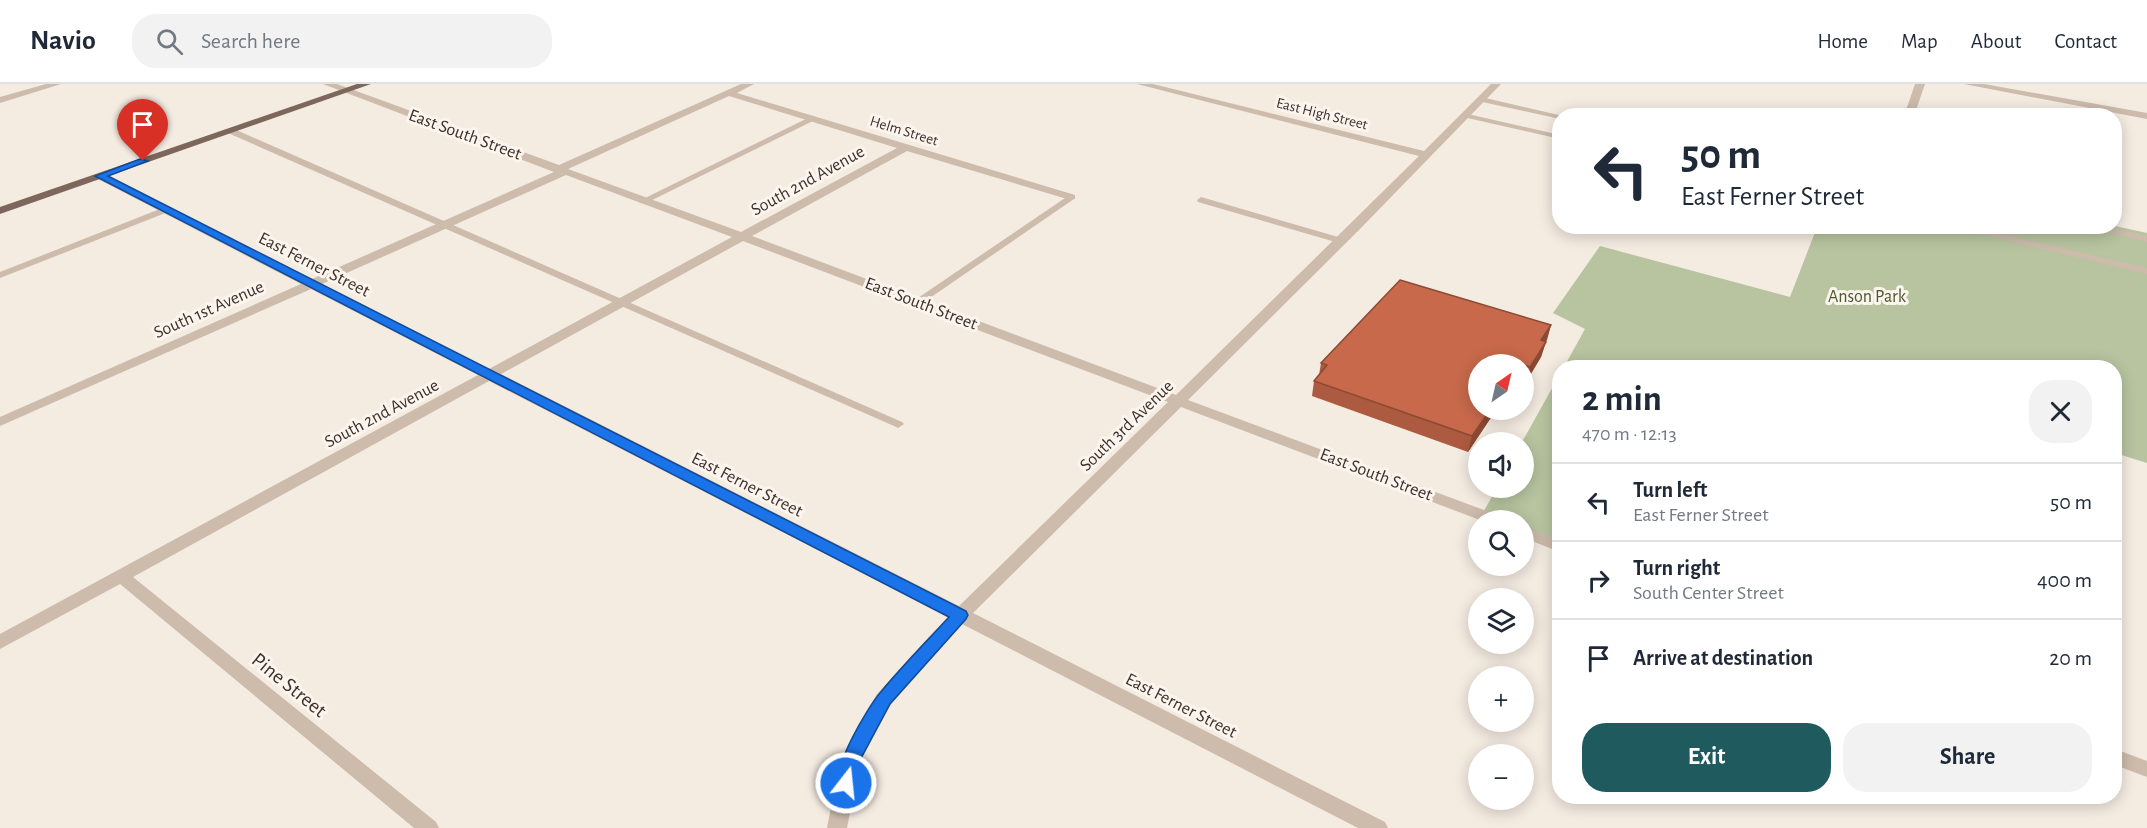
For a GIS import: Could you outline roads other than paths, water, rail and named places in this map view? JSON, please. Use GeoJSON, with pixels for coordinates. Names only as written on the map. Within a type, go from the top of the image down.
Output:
{"type":"FeatureCollection","features":[{"type":"Feature","properties":{"kind":"main road"},"geometry":{"type":"LineString","coordinates":[[0,211],[366,84]]}},
{"type":"Feature","properties":{"kind":"street"},"geometry":{"type":"LineString","coordinates":[[0,100],[56,84]]}},
{"type":"Feature","properties":{"kind":"street","name":"East South Street"},"geometry":{"type":"LineString","coordinates":[[328,84],[917,302],[1468,510]]}},
{"type":"Feature","properties":{"kind":"street","name":"South 1st Avenue"},"geometry":{"type":"LineString","coordinates":[[0,422],[446,225],[749,84]]}},
{"type":"Feature","properties":{"kind":"street","name":"East High Street"},"geometry":{"type":"LineString","coordinates":[[1142,84],[1426,155]]}},
{"type":"Feature","properties":{"kind":"street","name":"South 3rd Avenue"},"geometry":{"type":"LineString","coordinates":[[837,828],[850,761],[884,699],[960,615],[1342,241],[1496,84]]}},
{"type":"Feature","properties":{"kind":"street"},"geometry":{"type":"LineString","coordinates":[[1912,108],[1920,84]]}},
{"type":"Feature","properties":{"kind":"street"},"geometry":{"type":"LineString","coordinates":[[1969,84],[2102,108]]}},
{"type":"Feature","properties":{"kind":"street","name":"Helm Street"},"geometry":{"type":"LineString","coordinates":[[728,93],[1071,197]]}},
{"type":"Feature","properties":{"kind":"street"},"geometry":{"type":"LineString","coordinates":[[2122,112],[2147,116]]}},
{"type":"Feature","properties":{"kind":"street","name":"South 2nd Avenue"},"geometry":{"type":"LineString","coordinates":[[0,642],[906,147]]}},
{"type":"Feature","properties":{"kind":"street","name":"East Ferner Street"},"geometry":{"type":"LineString","coordinates":[[100,176],[309,285],[1378,828]]}},
{"type":"Feature","properties":{"kind":"street"},"geometry":{"type":"LineString","coordinates":[[1534,536],[1552,543]]}},
{"type":"Feature","properties":{"kind":"street","name":"Pine Street"},"geometry":{"type":"LineString","coordinates":[[121,576],[429,828]]}},
{"type":"Feature","properties":{"kind":"street"},"geometry":{"type":"LineString","coordinates":[[2122,760],[2147,769]]}},
{"type":"Feature","properties":{"kind":"lane"},"geometry":{"type":"LineString","coordinates":[[1481,99],[1552,115]]}},
{"type":"Feature","properties":{"kind":"lane"},"geometry":{"type":"LineString","coordinates":[[1466,115],[1552,135]]}},
{"type":"Feature","properties":{"kind":"lane"},"geometry":{"type":"LineString","coordinates":[[643,201],[813,118]]}},
{"type":"Feature","properties":{"kind":"lane"},"geometry":{"type":"LineString","coordinates":[[231,130],[898,424]]}},
{"type":"Feature","properties":{"kind":"lane"},"geometry":{"type":"LineString","coordinates":[[917,302],[1071,197]]}},
{"type":"Feature","properties":{"kind":"lane"},"geometry":{"type":"LineString","coordinates":[[1201,200],[1342,241]]}},
{"type":"Feature","properties":{"kind":"lane"},"geometry":{"type":"LineString","coordinates":[[0,275],[165,210]]}},
{"type":"Feature","properties":{"kind":"lane"},"geometry":{"type":"LineString","coordinates":[[2122,233],[2147,239]]}},
{"type":"Feature","properties":{"kind":"lane"},"geometry":{"type":"LineString","coordinates":[[1987,234],[2147,271]]}},
{"type":"Feature","properties":{"kind":"park label","name":"Anson Park"},"geometry":{"type":"Point","coordinates":[1867,297]}}]}
